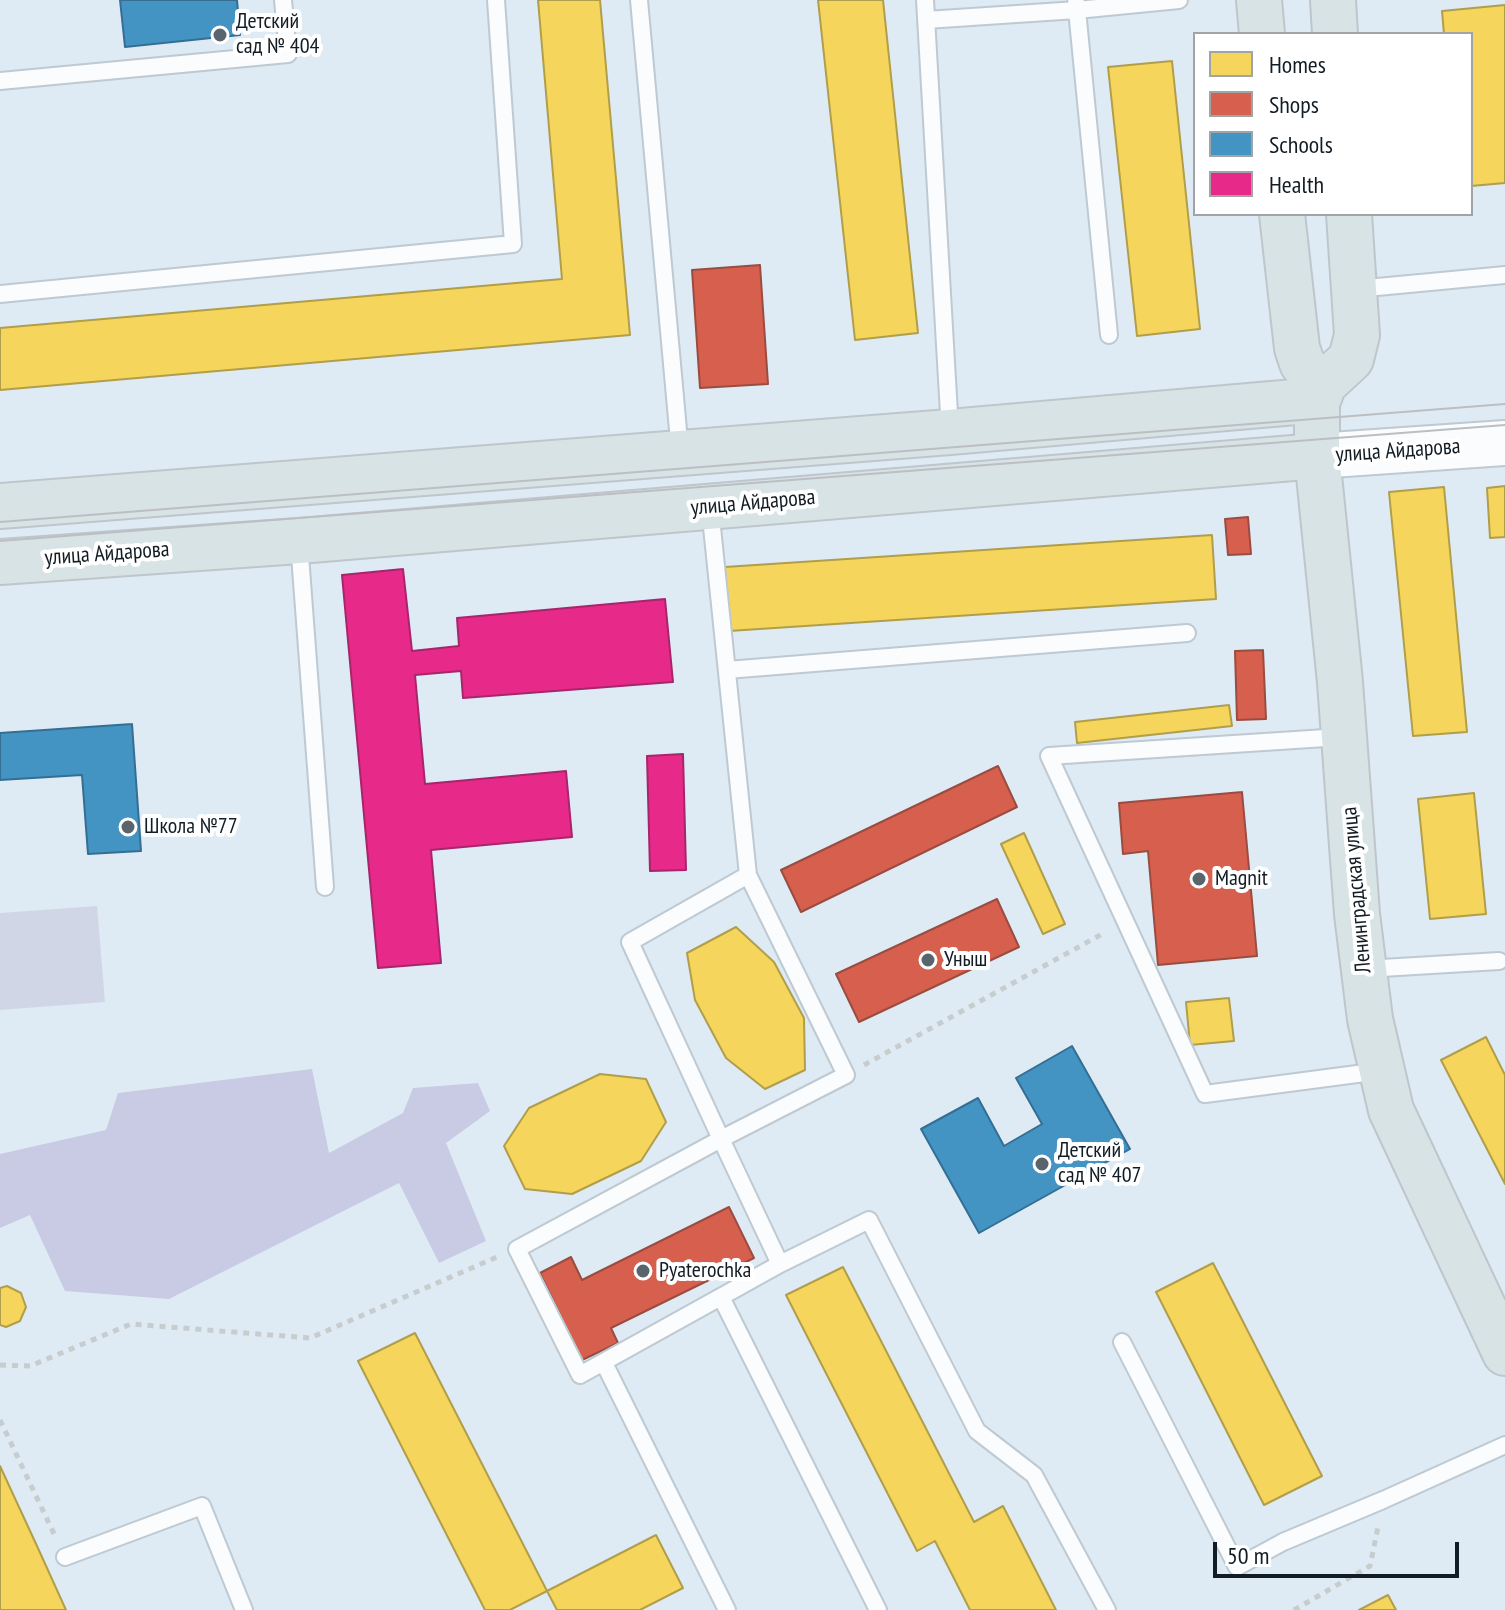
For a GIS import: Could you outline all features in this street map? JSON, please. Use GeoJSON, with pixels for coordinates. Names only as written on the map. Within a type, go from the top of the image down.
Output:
{"type":"FeatureCollection","features":[{"type":"Feature","properties":{"kind":"main road"},"geometry":{"type":"LineString","coordinates":[[1259,0],[1262,32]]}},
{"type":"Feature","properties":{"kind":"main road"},"geometry":{"type":"LineString","coordinates":[[1333,0],[1335,32]]}},
{"type":"Feature","properties":{"kind":"main road","name":"Ленинградская улица"},"geometry":{"type":"LineString","coordinates":[[1282,216],[1297,348],[1302,363],[1315,383],[1318,400],[1317,456],[1370,1019],[1391,1110],[1502,1340]]}},
{"type":"Feature","properties":{"kind":"main road"},"geometry":{"type":"LineString","coordinates":[[0,506],[680,454],[1318,400],[1324,384],[1346,365],[1355,347],[1357,335],[1349,216]]}},
{"type":"Feature","properties":{"kind":"main road","name":"улица Айдарова"},"geometry":{"type":"LineString","coordinates":[[0,562],[299,541],[1317,456]]}},
{"type":"Feature","properties":{"kind":"street","name":"улица Айдарова"},"geometry":{"type":"LineString","coordinates":[[1317,456],[1505,443]]}},
{"type":"Feature","properties":{"kind":"lane"},"geometry":{"type":"LineString","coordinates":[[0,81],[288,54],[283,0]]}},
{"type":"Feature","properties":{"kind":"lane"},"geometry":{"type":"LineString","coordinates":[[0,294],[513,244],[496,0]]}},
{"type":"Feature","properties":{"kind":"lane"},"geometry":{"type":"LineString","coordinates":[[639,0],[680,454]]}},
{"type":"Feature","properties":{"kind":"lane"},"geometry":{"type":"LineString","coordinates":[[925,0],[950,432]]}},
{"type":"Feature","properties":{"kind":"lane"},"geometry":{"type":"LineString","coordinates":[[926,20],[1076,5],[1179,0]]}},
{"type":"Feature","properties":{"kind":"lane"},"geometry":{"type":"LineString","coordinates":[[1076,5],[1109,335]]}},
{"type":"Feature","properties":{"kind":"lane"},"geometry":{"type":"LineString","coordinates":[[1354,289],[1505,275]]}},
{"type":"Feature","properties":{"kind":"lane"},"geometry":{"type":"LineString","coordinates":[[710,507],[748,875],[846,1075],[517,1249],[580,1375],[780,1264],[869,1220],[977,1431],[1034,1475],[1107,1610]]}},
{"type":"Feature","properties":{"kind":"lane"},"geometry":{"type":"LineString","coordinates":[[299,541],[325,887]]}},
{"type":"Feature","properties":{"kind":"lane"},"geometry":{"type":"LineString","coordinates":[[727,670],[1187,633]]}},
{"type":"Feature","properties":{"kind":"lane"},"geometry":{"type":"LineString","coordinates":[[1344,737],[1049,756],[1205,1094],[1381,1070]]}},
{"type":"Feature","properties":{"kind":"lane"},"geometry":{"type":"LineString","coordinates":[[748,875],[630,942],[780,1264]]}},
{"type":"Feature","properties":{"kind":"lane"},"geometry":{"type":"LineString","coordinates":[[1363,969],[1499,961]]}},
{"type":"Feature","properties":{"kind":"lane"},"geometry":{"type":"LineString","coordinates":[[721,1297],[878,1610]]}},
{"type":"Feature","properties":{"kind":"lane"},"geometry":{"type":"LineString","coordinates":[[1122,1342],[1237,1567],[1283,1542],[1505,1445]]}},
{"type":"Feature","properties":{"kind":"lane"},"geometry":{"type":"LineString","coordinates":[[604,1363],[727,1610]]}},
{"type":"Feature","properties":{"kind":"lane"},"geometry":{"type":"LineString","coordinates":[[65,1557],[202,1506],[244,1610]]}},
{"type":"Feature","properties":{"kind":"path"},"geometry":{"type":"LineString","coordinates":[[846,1075],[1126,921]]}},
{"type":"Feature","properties":{"kind":"path"},"geometry":{"type":"LineString","coordinates":[[0,1365],[30,1366],[131,1324],[310,1338],[517,1249]]}},
{"type":"Feature","properties":{"kind":"path"},"geometry":{"type":"LineString","coordinates":[[0,1420],[65,1557]]}},
{"type":"Feature","properties":{"kind":"path"},"geometry":{"type":"LineString","coordinates":[[1294,1610],[1370,1566],[1383,1500]]}},
{"type":"Feature","properties":{"kind":"shaded area"},"geometry":{"type":"Polygon","coordinates":[[[97,906],[105,1002],[0,1010],[0,913],[97,906]]]}},
{"type":"Feature","properties":{"kind":"shaded area"},"geometry":{"type":"Polygon","coordinates":[[[312,1069],[329,1153],[403,1113],[413,1088],[478,1083],[490,1111],[446,1143],[486,1241],[439,1263],[399,1183],[169,1299],[65,1291],[30,1215],[0,1228],[0,1154],[106,1130],[118,1093],[312,1069]]]}},
{"type":"Feature","properties":{"kind":"building: Homes"},"geometry":{"type":"Polygon","coordinates":[[[538,0],[600,0],[630,335],[0,390],[0,328],[562,279],[538,0]]]}},
{"type":"Feature","properties":{"kind":"building: Homes"},"geometry":{"type":"Polygon","coordinates":[[[818,0],[883,0],[918,333],[855,340],[818,0]]]}},
{"type":"Feature","properties":{"kind":"building: Homes"},"geometry":{"type":"Polygon","coordinates":[[[1505,5],[1505,183],[1473,186],[1473,32],[1444,32],[1442,11],[1505,5]]]}},
{"type":"Feature","properties":{"kind":"building: Homes"},"geometry":{"type":"Polygon","coordinates":[[[1172,61],[1200,329],[1137,336],[1108,67],[1172,61]]]}},
{"type":"Feature","properties":{"kind":"building: Homes"},"geometry":{"type":"Polygon","coordinates":[[[1505,486],[1505,537],[1490,538],[1487,488],[1505,486]]]}},
{"type":"Feature","properties":{"kind":"building: Homes"},"geometry":{"type":"Polygon","coordinates":[[[1444,487],[1467,732],[1413,736],[1389,492],[1444,487]]]}},
{"type":"Feature","properties":{"kind":"building: Homes"},"geometry":{"type":"Polygon","coordinates":[[[1212,535],[1216,599],[729,631],[725,567],[1212,535]]]}},
{"type":"Feature","properties":{"kind":"building: Homes"},"geometry":{"type":"Polygon","coordinates":[[[1229,705],[1232,726],[1077,743],[1075,722],[1229,705]]]}},
{"type":"Feature","properties":{"kind":"building: Homes"},"geometry":{"type":"Polygon","coordinates":[[[1474,793],[1486,914],[1430,919],[1418,799],[1474,793]]]}},
{"type":"Feature","properties":{"kind":"building: Homes"},"geometry":{"type":"Polygon","coordinates":[[[1024,833],[1065,924],[1043,934],[1001,844],[1024,833]]]}},
{"type":"Feature","properties":{"kind":"building: Homes"},"geometry":{"type":"Polygon","coordinates":[[[736,927],[774,962],[804,1018],[805,1070],[765,1089],[726,1058],[695,1000],[687,953],[736,927]]]}},
{"type":"Feature","properties":{"kind":"building: Homes"},"geometry":{"type":"Polygon","coordinates":[[[1229,998],[1234,1041],[1190,1045],[1186,1002],[1229,998]]]}},
{"type":"Feature","properties":{"kind":"building: Homes"},"geometry":{"type":"Polygon","coordinates":[[[1486,1037],[1505,1075],[1505,1184],[1441,1060],[1486,1037]]]}},
{"type":"Feature","properties":{"kind":"building: Homes"},"geometry":{"type":"Polygon","coordinates":[[[600,1074],[646,1079],[666,1122],[641,1161],[572,1194],[525,1189],[504,1146],[529,1108],[600,1074]]]}},
{"type":"Feature","properties":{"kind":"building: Homes"},"geometry":{"type":"Polygon","coordinates":[[[1213,1263],[1322,1476],[1264,1505],[1156,1292],[1213,1263]]]}},
{"type":"Feature","properties":{"kind":"building: Homes"},"geometry":{"type":"Polygon","coordinates":[[[843,1267],[974,1522],[1003,1506],[1056,1610],[970,1610],[935,1541],[917,1551],[786,1295],[843,1267]]]}},
{"type":"Feature","properties":{"kind":"building: Homes"},"geometry":{"type":"Polygon","coordinates":[[[7,1286],[21,1293],[26,1307],[20,1321],[6,1327],[0,1325],[0,1288],[7,1286]]]}},
{"type":"Feature","properties":{"kind":"building: Homes"},"geometry":{"type":"Polygon","coordinates":[[[415,1333],[547,1591],[510,1610],[485,1610],[358,1361],[415,1333]]]}},
{"type":"Feature","properties":{"kind":"building: Homes"},"geometry":{"type":"Polygon","coordinates":[[[0,1466],[37,1546],[66,1610],[0,1610],[0,1466]]]}},
{"type":"Feature","properties":{"kind":"building: Homes"},"geometry":{"type":"Polygon","coordinates":[[[656,1535],[683,1588],[640,1610],[557,1610],[547,1591],[656,1535]]]}},
{"type":"Feature","properties":{"kind":"building: Homes"},"geometry":{"type":"Polygon","coordinates":[[[1388,1595],[1396,1610],[1359,1610],[1388,1595]]]}},
{"type":"Feature","properties":{"kind":"building: Shops"},"geometry":{"type":"Polygon","coordinates":[[[760,265],[768,384],[700,388],[692,270],[760,265]]]}},
{"type":"Feature","properties":{"kind":"building: Shops"},"geometry":{"type":"Polygon","coordinates":[[[1248,517],[1251,554],[1228,555],[1225,519],[1248,517]]]}},
{"type":"Feature","properties":{"kind":"building: Shops"},"geometry":{"type":"Polygon","coordinates":[[[1263,650],[1266,719],[1237,720],[1235,651],[1263,650]]]}},
{"type":"Feature","properties":{"kind":"building: Shops"},"geometry":{"type":"Polygon","coordinates":[[[998,766],[1017,807],[801,912],[781,870],[998,766]]]}},
{"type":"Feature","properties":{"kind":"building: Shops"},"geometry":{"type":"Polygon","coordinates":[[[1242,792],[1257,956],[1158,965],[1148,851],[1123,854],[1119,803],[1242,792]]]}},
{"type":"Feature","properties":{"kind":"building: Shops","name":"Уныш"},"geometry":{"type":"Polygon","coordinates":[[[997,899],[1019,947],[859,1022],[836,974],[997,899]]]}},
{"type":"Feature","properties":{"kind":"building: Shops"},"geometry":{"type":"Polygon","coordinates":[[[729,1207],[754,1258],[611,1328],[618,1343],[582,1360],[540,1273],[571,1257],[582,1280],[729,1207]]]}},
{"type":"Feature","properties":{"kind":"building: Schools"},"geometry":{"type":"Polygon","coordinates":[[[120,0],[237,0],[240,35],[125,47],[120,0]]]}},
{"type":"Feature","properties":{"kind":"building: Schools"},"geometry":{"type":"Polygon","coordinates":[[[132,724],[141,851],[88,854],[82,775],[0,780],[0,733],[132,724]]]}},
{"type":"Feature","properties":{"kind":"building: Schools"},"geometry":{"type":"Polygon","coordinates":[[[1072,1046],[1130,1149],[979,1233],[921,1129],[978,1098],[1004,1146],[1042,1124],[1016,1078],[1072,1046]]]}},
{"type":"Feature","properties":{"kind":"building: Health"},"geometry":{"type":"Polygon","coordinates":[[[403,569],[412,651],[459,646],[457,618],[665,599],[673,682],[463,698],[461,671],[415,675],[425,784],[566,771],[572,837],[431,850],[441,963],[378,968],[342,575],[403,569]]]}},
{"type":"Feature","properties":{"kind":"building: Health"},"geometry":{"type":"Polygon","coordinates":[[[683,754],[686,870],[650,871],[647,756],[683,754]]]}},
{"type":"Feature","properties":{"kind":"tram line"},"geometry":{"type":"LineString","coordinates":[[0,522],[1505,404]]}},
{"type":"Feature","properties":{"kind":"tram line"},"geometry":{"type":"LineString","coordinates":[[0,541],[1505,425]]}},
{"type":"Feature","properties":{"kind":"place","name":"Детский сад № 404"},"geometry":{"type":"Point","coordinates":[220,35]}},
{"type":"Feature","properties":{"kind":"place","name":"Школа №77"},"geometry":{"type":"Point","coordinates":[128,827]}},
{"type":"Feature","properties":{"kind":"place","name":"Magnit"},"geometry":{"type":"Point","coordinates":[1199,879]}},
{"type":"Feature","properties":{"kind":"place","name":"Уныш"},"geometry":{"type":"Point","coordinates":[928,960]}},
{"type":"Feature","properties":{"kind":"place","name":"Детский сад № 407"},"geometry":{"type":"Point","coordinates":[1042,1164]}},
{"type":"Feature","properties":{"kind":"place","name":"Pyaterochka"},"geometry":{"type":"Point","coordinates":[643,1271]}}]}
